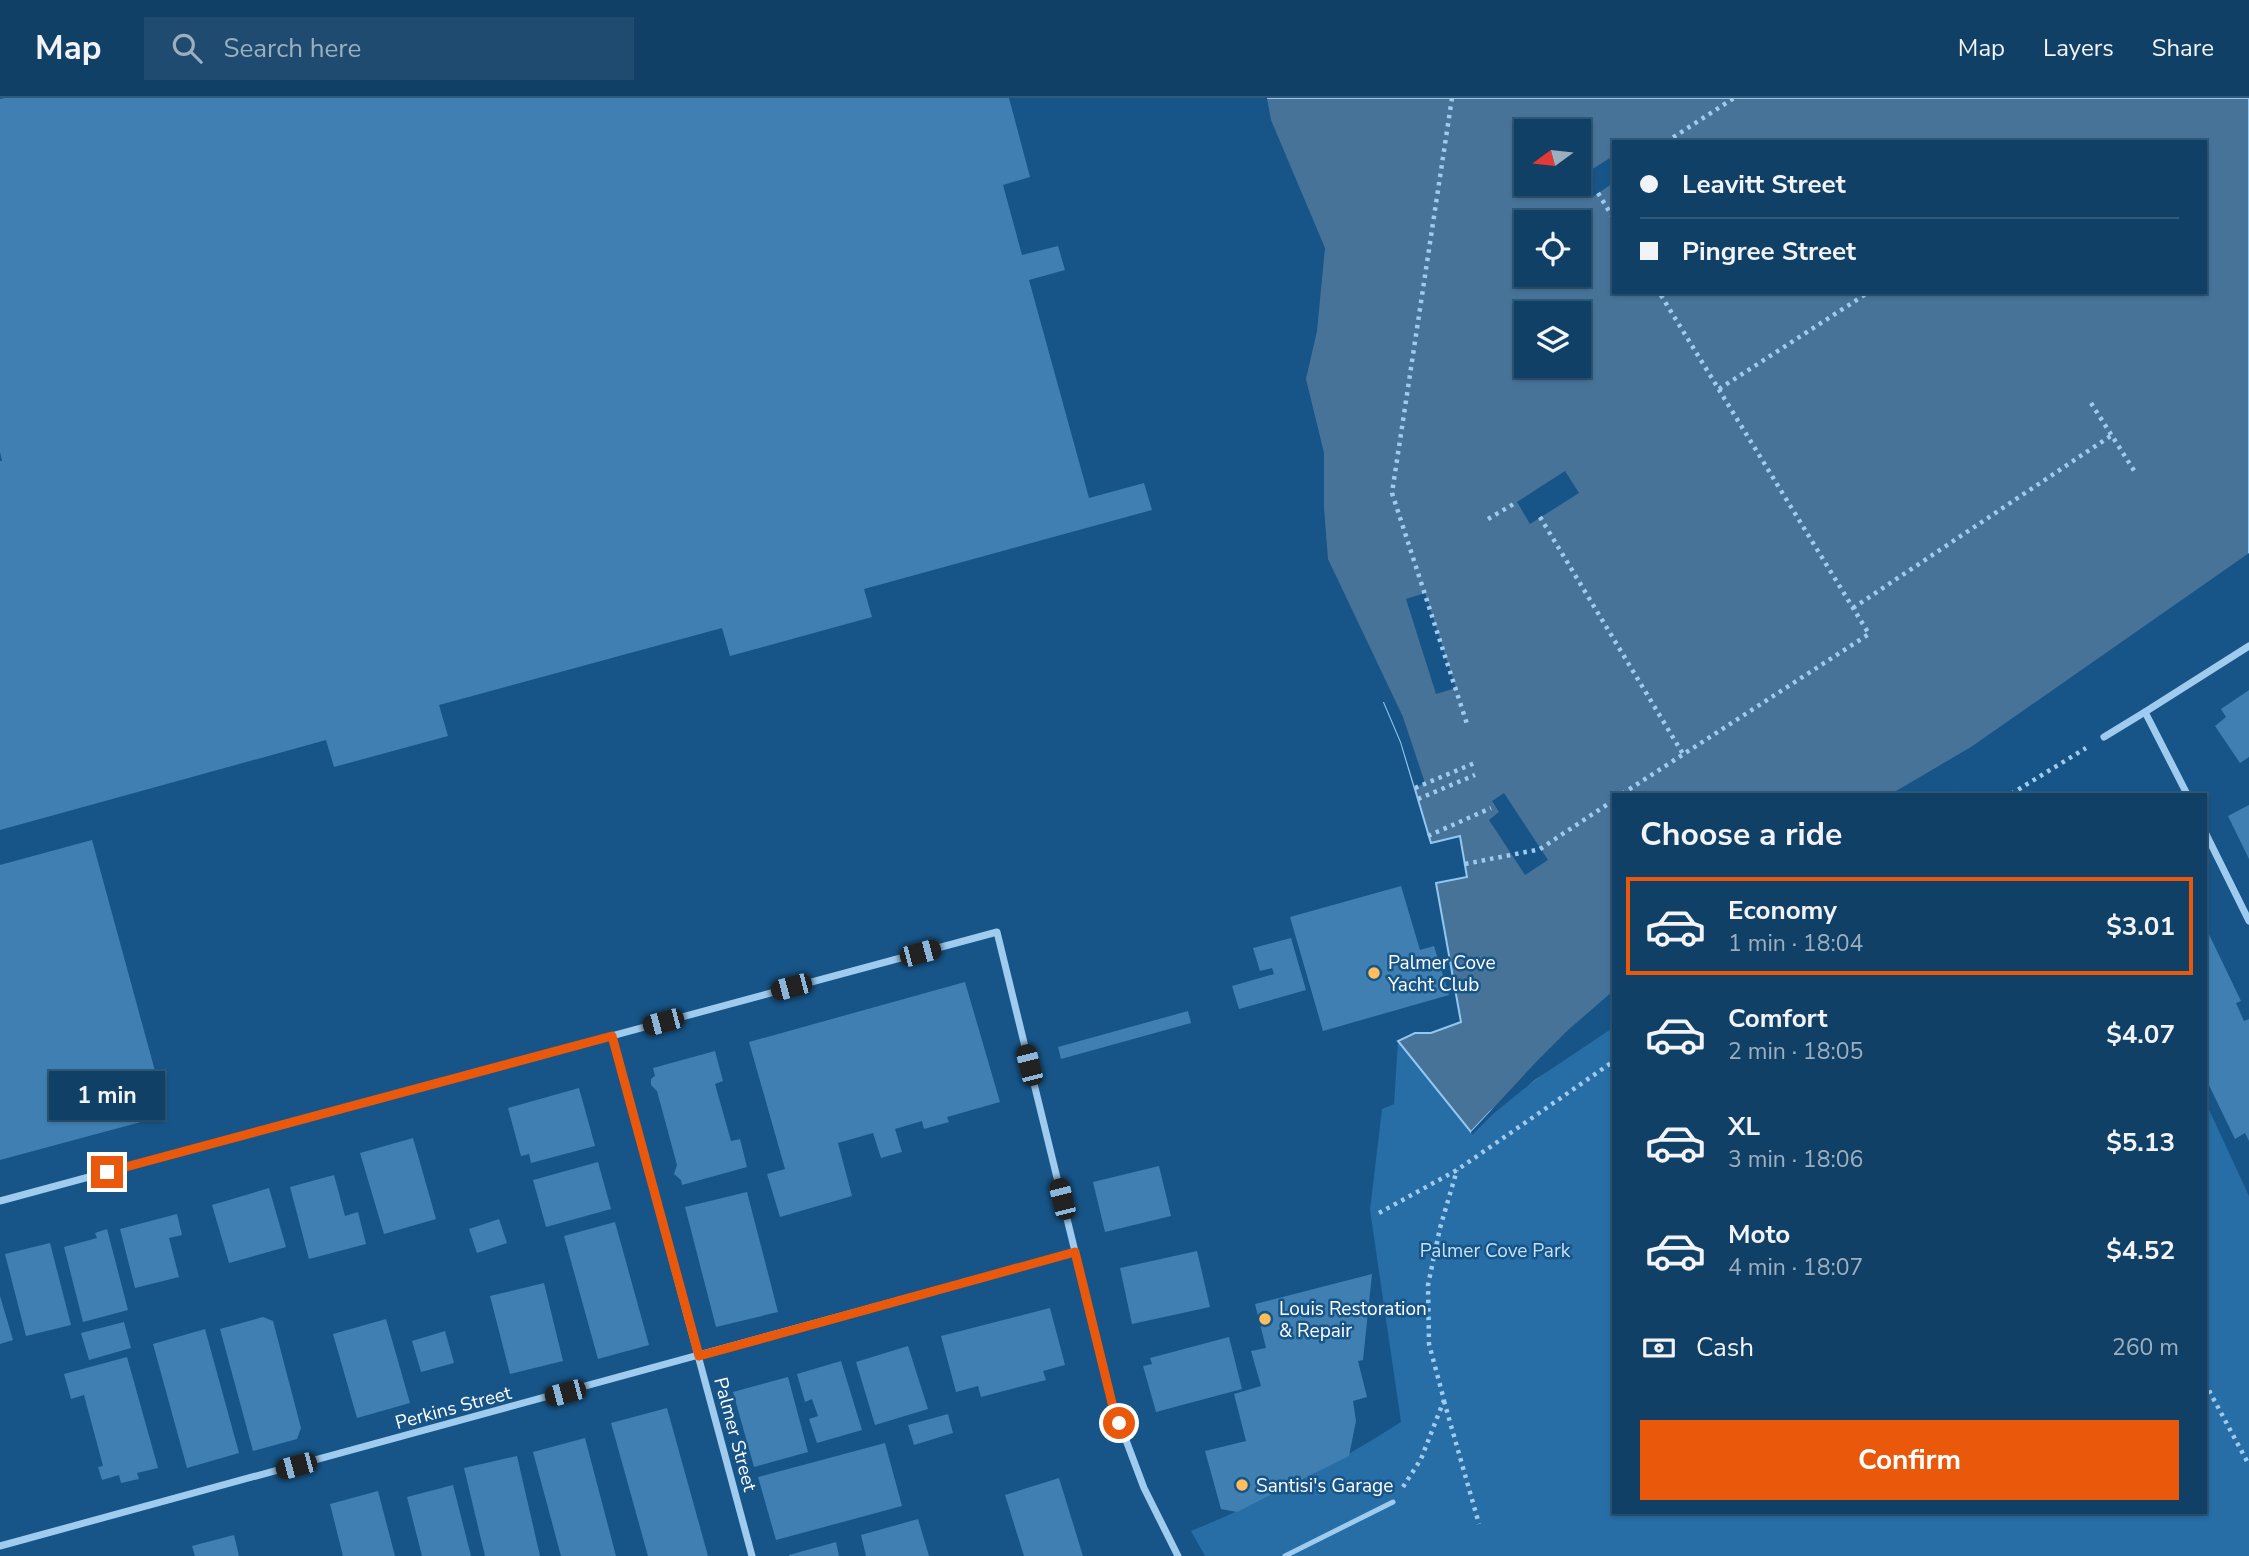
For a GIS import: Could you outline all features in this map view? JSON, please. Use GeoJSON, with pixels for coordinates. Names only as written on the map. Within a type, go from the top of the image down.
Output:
{"type":"FeatureCollection","features":[{"type":"Feature","properties":{"kind":"street"},"geometry":{"type":"LineString","coordinates":[[2104,737],[2249,646]]}},
{"type":"Feature","properties":{"kind":"street"},"geometry":{"type":"LineString","coordinates":[[2145,712],[2186,793]]}},
{"type":"Feature","properties":{"kind":"street"},"geometry":{"type":"LineString","coordinates":[[2207,836],[2249,922]]}},
{"type":"Feature","properties":{"kind":"street"},"geometry":{"type":"LineString","coordinates":[[0,1201],[997,932],[1112,1403],[1144,1488],[1178,1556]]}},
{"type":"Feature","properties":{"kind":"street","name":"Palmer Street"},"geometry":{"type":"LineString","coordinates":[[612,1036],[752,1556]]}},
{"type":"Feature","properties":{"kind":"street","name":"Perkins Street"},"geometry":{"type":"LineString","coordinates":[[0,1546],[1075,1252]]}},
{"type":"Feature","properties":{"kind":"lane"},"geometry":{"type":"LineString","coordinates":[[1285,1556],[1393,1502]]}},
{"type":"Feature","properties":{"kind":"path"},"geometry":{"type":"LineString","coordinates":[[1452,98],[1392,493],[1467,724]]}},
{"type":"Feature","properties":{"kind":"path"},"geometry":{"type":"LineString","coordinates":[[1669,140],[1734,98]]}},
{"type":"Feature","properties":{"kind":"path"},"geometry":{"type":"LineString","coordinates":[[1598,193],[1612,216]]}},
{"type":"Feature","properties":{"kind":"path"},"geometry":{"type":"LineString","coordinates":[[1624,793],[1869,634],[1660,294]]}},
{"type":"Feature","properties":{"kind":"path"},"geometry":{"type":"LineString","coordinates":[[1719,389],[1866,294]]}},
{"type":"Feature","properties":{"kind":"path"},"geometry":{"type":"LineString","coordinates":[[2091,403],[2135,472]]}},
{"type":"Feature","properties":{"kind":"path"},"geometry":{"type":"LineString","coordinates":[[1853,608],[2112,435]]}},
{"type":"Feature","properties":{"kind":"path"},"geometry":{"type":"LineString","coordinates":[[1488,519],[1517,502]]}},
{"type":"Feature","properties":{"kind":"path"},"geometry":{"type":"LineString","coordinates":[[1540,517],[1683,754]]}},
{"type":"Feature","properties":{"kind":"path"},"geometry":{"type":"LineString","coordinates":[[2013,793],[2104,737]]}},
{"type":"Feature","properties":{"kind":"path"},"geometry":{"type":"LineString","coordinates":[[1415,788],[1477,762]]}},
{"type":"Feature","properties":{"kind":"path"},"geometry":{"type":"LineString","coordinates":[[1418,799],[1475,775]]}},
{"type":"Feature","properties":{"kind":"path"},"geometry":{"type":"LineString","coordinates":[[1465,864],[1538,849],[1612,801]]}},
{"type":"Feature","properties":{"kind":"path"},"geometry":{"type":"LineString","coordinates":[[1428,836],[1491,808]]}},
{"type":"Feature","properties":{"kind":"path"},"geometry":{"type":"LineString","coordinates":[[1379,1213],[1457,1170],[1612,1061]]}},
{"type":"Feature","properties":{"kind":"path"},"geometry":{"type":"LineString","coordinates":[[1457,1170],[1440,1228],[1428,1285],[1429,1344],[1479,1524]]}},
{"type":"Feature","properties":{"kind":"path"},"geometry":{"type":"LineString","coordinates":[[2207,1387],[2249,1465]]}},
{"type":"Feature","properties":{"kind":"path"},"geometry":{"type":"LineString","coordinates":[[1393,1502],[1421,1460],[1444,1400]]}},
{"type":"Feature","properties":{"kind":"green space","name":"Palmer Cove Park"},"geometry":{"type":"Polygon","coordinates":[[[1467,878],[1612,1021],[1612,1514],[2207,1514],[2207,1105],[2249,1196],[2249,1556],[1205,1556],[1191,1531],[1299,1481],[1401,1422],[1370,1210],[1382,1109],[1394,1104],[1398,1041],[1400,1043],[1415,1033],[1431,1033],[1461,1022],[1436,883],[1467,878]]]}},
{"type":"Feature","properties":{"kind":"shaded area"},"geometry":{"type":"Polygon","coordinates":[[[1239,98],[2249,98],[2249,585],[1945,793],[1612,793],[1612,1023],[1490,1112],[1471,1132],[1398,1041],[1415,1033],[1431,1033],[1461,1022],[1436,883],[1467,877],[1460,836],[1431,843],[1401,742],[1384,702],[1320,575],[1288,284],[1239,98]]]}},
{"type":"Feature","properties":{"kind":"pier"},"geometry":{"type":"Polygon","coordinates":[[[1236,98],[1267,98],[1271,120],[1325,248],[1317,331],[1306,379],[1324,453],[1328,559],[1403,717],[1425,783],[1415,788],[1401,742],[1384,702],[1380,702],[1317,576],[1309,532],[1272,414],[1266,388],[1267,358],[1285,284],[1236,98]]]}},
{"type":"Feature","properties":{"kind":"pier"},"geometry":{"type":"Polygon","coordinates":[[[1612,157],[1612,184],[1593,197],[1591,170],[1612,157]]]}},
{"type":"Feature","properties":{"kind":"pier"},"geometry":{"type":"Polygon","coordinates":[[[1565,471],[1579,493],[1530,524],[1517,502],[1565,471]]]}},
{"type":"Feature","properties":{"kind":"pier"},"geometry":{"type":"Polygon","coordinates":[[[2249,553],[2249,589],[1951,793],[1893,793],[1971,747],[2249,553]]]}},
{"type":"Feature","properties":{"kind":"pier"},"geometry":{"type":"Polygon","coordinates":[[[1425,593],[1456,688],[1436,694],[1406,599],[1425,593]]]}},
{"type":"Feature","properties":{"kind":"pier"},"geometry":{"type":"Polygon","coordinates":[[[1504,793],[1548,860],[1525,875],[1489,820],[1499,812],[1492,801],[1504,793]]]}},
{"type":"Feature","properties":{"kind":"pier"},"geometry":{"type":"Polygon","coordinates":[[[1612,992],[1612,1028],[1535,1080],[1472,1135],[1471,1132],[1568,1030],[1612,992]]]}},
{"type":"Feature","properties":{"kind":"building"},"geometry":{"type":"Polygon","coordinates":[[[1009,98],[1030,177],[1003,185],[1022,255],[1058,246],[1065,270],[1029,280],[1089,498],[1144,483],[1152,510],[864,589],[872,617],[730,656],[722,628],[439,705],[448,736],[334,767],[326,740],[0,830],[0,99],[1009,98]]]}},
{"type":"Feature","properties":{"kind":"building"},"geometry":{"type":"Polygon","coordinates":[[[2249,690],[2249,757],[2240,763],[2215,726],[2226,717],[2221,709],[2249,690]]]}},
{"type":"Feature","properties":{"kind":"building"},"geometry":{"type":"Polygon","coordinates":[[[2249,805],[2249,859],[2228,816],[2249,805]]]}},
{"type":"Feature","properties":{"kind":"building"},"geometry":{"type":"Polygon","coordinates":[[[92,840],[167,1115],[0,1160],[0,865],[92,840]]]}},
{"type":"Feature","properties":{"kind":"building","name":"Palmer Cove Yacht Club"},"geometry":{"type":"Polygon","coordinates":[[[1401,886],[1420,950],[1434,946],[1449,995],[1323,1031],[1290,917],[1401,886]]]}},
{"type":"Feature","properties":{"kind":"building"},"geometry":{"type":"Polygon","coordinates":[[[2207,930],[2241,1001],[2236,1003],[2244,1021],[2249,1019],[2249,1141],[2245,1133],[2235,1139],[2207,1081],[2207,930]]]}},
{"type":"Feature","properties":{"kind":"building"},"geometry":{"type":"Polygon","coordinates":[[[1291,938],[1306,990],[1239,1009],[1232,986],[1274,974],[1272,968],[1260,971],[1253,948],[1291,938]]]}},
{"type":"Feature","properties":{"kind":"building"},"geometry":{"type":"Polygon","coordinates":[[[965,982],[1000,1102],[947,1117],[949,1122],[924,1129],[922,1121],[895,1129],[902,1152],[881,1158],[873,1133],[838,1143],[852,1196],[780,1217],[767,1174],[785,1169],[749,1042],[965,982]]]}},
{"type":"Feature","properties":{"kind":"building"},"geometry":{"type":"Polygon","coordinates":[[[1188,1011],[1191,1023],[1061,1059],[1058,1047],[1188,1011]]]}},
{"type":"Feature","properties":{"kind":"building"},"geometry":{"type":"Polygon","coordinates":[[[715,1051],[723,1081],[715,1084],[731,1141],[740,1139],[747,1167],[682,1185],[681,1180],[674,1174],[677,1165],[657,1091],[651,1085],[651,1079],[655,1076],[653,1068],[715,1051]]]}},
{"type":"Feature","properties":{"kind":"building"},"geometry":{"type":"Polygon","coordinates":[[[579,1088],[595,1146],[531,1163],[529,1154],[521,1156],[508,1108],[579,1088]]]}},
{"type":"Feature","properties":{"kind":"building"},"geometry":{"type":"Polygon","coordinates":[[[413,1138],[436,1219],[384,1234],[360,1153],[413,1138]]]}},
{"type":"Feature","properties":{"kind":"building"},"geometry":{"type":"Polygon","coordinates":[[[598,1162],[611,1209],[546,1227],[533,1180],[598,1162]]]}},
{"type":"Feature","properties":{"kind":"building"},"geometry":{"type":"Polygon","coordinates":[[[1159,1166],[1171,1216],[1105,1232],[1093,1182],[1159,1166]]]}},
{"type":"Feature","properties":{"kind":"building"},"geometry":{"type":"Polygon","coordinates":[[[334,1175],[345,1216],[358,1212],[366,1244],[309,1259],[290,1187],[334,1175]]]}},
{"type":"Feature","properties":{"kind":"building"},"geometry":{"type":"Polygon","coordinates":[[[269,1188],[286,1247],[229,1263],[212,1205],[269,1188]]]}},
{"type":"Feature","properties":{"kind":"building"},"geometry":{"type":"Polygon","coordinates":[[[747,1192],[778,1312],[716,1327],[685,1207],[747,1192]]]}},
{"type":"Feature","properties":{"kind":"building"},"geometry":{"type":"Polygon","coordinates":[[[177,1214],[182,1235],[169,1238],[179,1277],[135,1288],[120,1229],[177,1214]]]}},
{"type":"Feature","properties":{"kind":"building"},"geometry":{"type":"Polygon","coordinates":[[[499,1219],[507,1243],[477,1253],[469,1229],[499,1219]]]}},
{"type":"Feature","properties":{"kind":"building"},"geometry":{"type":"Polygon","coordinates":[[[615,1222],[649,1345],[598,1359],[564,1236],[615,1222]]]}},
{"type":"Feature","properties":{"kind":"building"},"geometry":{"type":"Polygon","coordinates":[[[107,1229],[128,1310],[83,1322],[64,1247],[97,1238],[95,1233],[107,1229]]]}},
{"type":"Feature","properties":{"kind":"building"},"geometry":{"type":"Polygon","coordinates":[[[50,1243],[71,1325],[26,1336],[5,1254],[50,1243]]]}},
{"type":"Feature","properties":{"kind":"building"},"geometry":{"type":"Polygon","coordinates":[[[1197,1251],[1210,1307],[1132,1324],[1120,1268],[1197,1251]]]}},
{"type":"Feature","properties":{"kind":"building"},"geometry":{"type":"Polygon","coordinates":[[[1372,1274],[1363,1360],[1358,1361],[1367,1397],[1353,1401],[1356,1421],[1349,1456],[1237,1512],[1221,1509],[1205,1451],[1246,1441],[1234,1394],[1261,1386],[1251,1351],[1266,1348],[1255,1304],[1372,1274]]]}},
{"type":"Feature","properties":{"kind":"building"},"geometry":{"type":"Polygon","coordinates":[[[544,1283],[563,1361],[510,1374],[490,1296],[544,1283]]]}},
{"type":"Feature","properties":{"kind":"building"},"geometry":{"type":"Polygon","coordinates":[[[0,1296],[13,1340],[0,1344],[0,1296]]]}},
{"type":"Feature","properties":{"kind":"building"},"geometry":{"type":"Polygon","coordinates":[[[1050,1308],[1065,1365],[1043,1371],[1046,1380],[981,1397],[978,1386],[956,1392],[941,1336],[1050,1308]]]}},
{"type":"Feature","properties":{"kind":"building"},"geometry":{"type":"Polygon","coordinates":[[[263,1317],[273,1321],[301,1428],[297,1439],[253,1451],[220,1329],[263,1317]]]}},
{"type":"Feature","properties":{"kind":"building"},"geometry":{"type":"Polygon","coordinates":[[[386,1319],[410,1403],[357,1418],[333,1334],[386,1319]]]}},
{"type":"Feature","properties":{"kind":"building"},"geometry":{"type":"Polygon","coordinates":[[[124,1322],[131,1348],[89,1360],[81,1333],[124,1322]]]}},
{"type":"Feature","properties":{"kind":"building"},"geometry":{"type":"Polygon","coordinates":[[[205,1329],[239,1453],[187,1468],[153,1344],[205,1329]]]}},
{"type":"Feature","properties":{"kind":"building"},"geometry":{"type":"Polygon","coordinates":[[[445,1331],[454,1363],[421,1372],[412,1341],[445,1331]]]}},
{"type":"Feature","properties":{"kind":"building"},"geometry":{"type":"Polygon","coordinates":[[[1229,1337],[1242,1389],[1156,1412],[1143,1366],[1152,1364],[1150,1358],[1229,1337]]]}},
{"type":"Feature","properties":{"kind":"building"},"geometry":{"type":"Polygon","coordinates":[[[908,1346],[928,1409],[875,1425],[856,1362],[908,1346]]]}},
{"type":"Feature","properties":{"kind":"building"},"geometry":{"type":"Polygon","coordinates":[[[127,1357],[158,1468],[137,1473],[139,1479],[121,1483],[119,1475],[102,1480],[98,1467],[103,1466],[84,1395],[71,1399],[64,1374],[127,1357]]]}},
{"type":"Feature","properties":{"kind":"building"},"geometry":{"type":"Polygon","coordinates":[[[841,1361],[862,1430],[817,1443],[809,1419],[818,1416],[812,1399],[805,1402],[797,1374],[841,1361]]]}},
{"type":"Feature","properties":{"kind":"building"},"geometry":{"type":"Polygon","coordinates":[[[788,1377],[808,1452],[754,1467],[733,1392],[788,1377]]]}},
{"type":"Feature","properties":{"kind":"building"},"geometry":{"type":"Polygon","coordinates":[[[667,1408],[708,1556],[648,1556],[611,1423],[667,1408]]]}},
{"type":"Feature","properties":{"kind":"building"},"geometry":{"type":"Polygon","coordinates":[[[948,1414],[953,1433],[914,1445],[908,1425],[948,1414]]]}},
{"type":"Feature","properties":{"kind":"building"},"geometry":{"type":"Polygon","coordinates":[[[585,1438],[616,1556],[561,1556],[533,1452],[585,1438]]]}},
{"type":"Feature","properties":{"kind":"building"},"geometry":{"type":"Polygon","coordinates":[[[885,1443],[902,1506],[776,1540],[758,1477],[885,1443]]]}},
{"type":"Feature","properties":{"kind":"building"},"geometry":{"type":"Polygon","coordinates":[[[517,1456],[540,1556],[485,1556],[464,1468],[517,1456]]]}},
{"type":"Feature","properties":{"kind":"building"},"geometry":{"type":"Polygon","coordinates":[[[1059,1478],[1083,1556],[1024,1556],[1005,1495],[1059,1478]]]}},
{"type":"Feature","properties":{"kind":"building"},"geometry":{"type":"Polygon","coordinates":[[[453,1485],[471,1556],[422,1556],[407,1497],[453,1485]]]}},
{"type":"Feature","properties":{"kind":"building"},"geometry":{"type":"Polygon","coordinates":[[[378,1491],[395,1556],[343,1556],[330,1504],[378,1491]]]}},
{"type":"Feature","properties":{"kind":"building"},"geometry":{"type":"Polygon","coordinates":[[[918,1519],[929,1556],[866,1556],[861,1535],[918,1519]]]}},
{"type":"Feature","properties":{"kind":"building"},"geometry":{"type":"Polygon","coordinates":[[[234,1535],[239,1556],[195,1556],[192,1546],[234,1535]]]}},
{"type":"Feature","properties":{"kind":"building"},"geometry":{"type":"Polygon","coordinates":[[[836,1542],[839,1556],[789,1556],[789,1555],[836,1542]]]}},
{"type":"Feature","properties":{"kind":"place","name":"Palmer Cove Yacht Club"},"geometry":{"type":"Point","coordinates":[1374,973]}},
{"type":"Feature","properties":{"kind":"place","name":"Louis Restoration & Repair"},"geometry":{"type":"Point","coordinates":[1265,1319]}},
{"type":"Feature","properties":{"kind":"place","name":"Santisi's Garage"},"geometry":{"type":"Point","coordinates":[1242,1485]}},
{"type":"Feature","properties":{"kind":"route"},"geometry":{"type":"LineString","coordinates":[[107,1172],[612,1036],[699,1356],[1075,1252],[1119,1423]]}}]}
